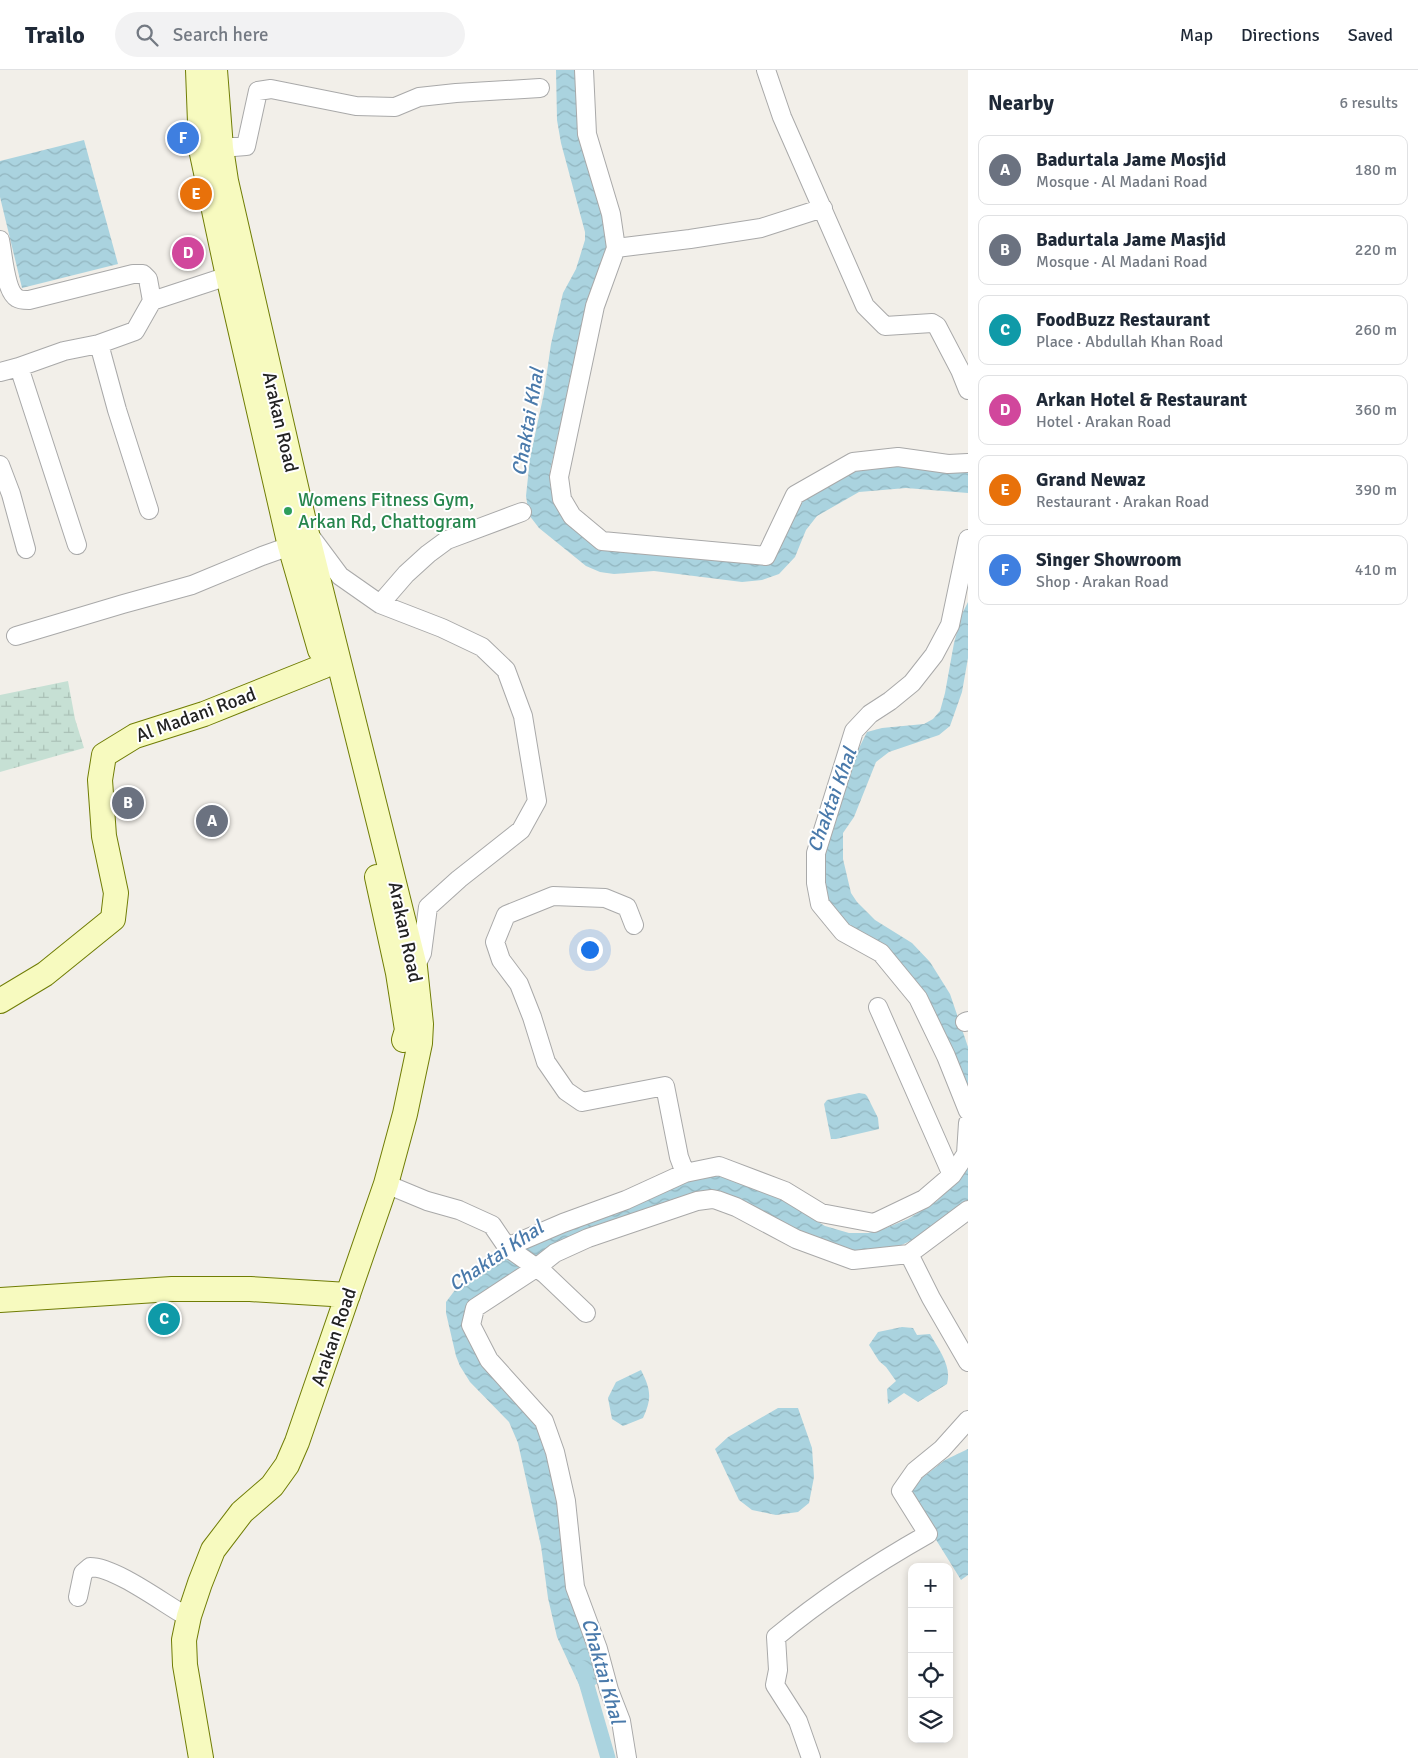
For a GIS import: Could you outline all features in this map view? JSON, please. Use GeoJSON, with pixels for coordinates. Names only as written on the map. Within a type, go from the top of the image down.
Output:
{"type":"FeatureCollection","features":[{"type":"Feature","properties":{"kind":"main road","name":"Arakan Road"},"geometry":{"type":"LineString","coordinates":[[198,70],[202,148],[228,276],[290,546],[324,666],[376,868],[398,973],[407,1030],[388,1119],[341,1295],[297,1442],[287,1464],[272,1486],[242,1512],[214,1550],[191,1608],[184,1640],[185,1665],[201,1758]]}},
{"type":"Feature","properties":{"kind":"main road","name":"Arakan Road"},"geometry":{"type":"LineString","coordinates":[[195,1758],[181,1679],[179,1644],[181,1613],[193,1576],[204,1552],[230,1514],[266,1478],[286,1443],[341,1295],[386,1184],[405,1114],[420,1043],[421,1024],[415,967],[305,526],[226,180],[221,148],[215,70]]}},
{"type":"Feature","properties":{"kind":"main road","name":"Al Madani Road"},"geometry":{"type":"LineString","coordinates":[[0,1001],[45,974],[113,918],[116,892],[104,836],[100,780],[104,755],[135,736],[204,714],[324,666]]}},
{"type":"Feature","properties":{"kind":"main road"},"geometry":{"type":"LineString","coordinates":[[0,1300],[172,1289],[250,1289],[341,1295]]}},
{"type":"Feature","properties":{"kind":"street"},"geometry":{"type":"LineString","coordinates":[[584,70],[587,134],[611,214],[616,248],[595,306],[559,477],[562,499],[572,516],[602,541],[766,556],[795,495],[853,462],[898,456],[948,464],[968,464]]}},
{"type":"Feature","properties":{"kind":"street"},"geometry":{"type":"LineString","coordinates":[[766,70],[782,117],[865,306],[885,326],[932,323],[937,326],[960,370],[968,390]]}},
{"type":"Feature","properties":{"kind":"street"},"geometry":{"type":"LineString","coordinates":[[221,148],[246,146],[258,90],[271,89],[356,106],[395,107],[419,97],[540,88]]}},
{"type":"Feature","properties":{"kind":"street"},"geometry":{"type":"LineString","coordinates":[[616,248],[690,240],[761,228],[823,208]]}},
{"type":"Feature","properties":{"kind":"street"},"geometry":{"type":"LineString","coordinates":[[0,240],[9,287],[12,294],[18,299],[29,300],[133,274],[143,274],[148,279],[152,301],[135,331],[99,344],[64,351],[0,372]]}},
{"type":"Feature","properties":{"kind":"street"},"geometry":{"type":"LineString","coordinates":[[152,301],[228,276]]}},
{"type":"Feature","properties":{"kind":"street"},"geometry":{"type":"LineString","coordinates":[[99,344],[116,410],[150,510]]}},
{"type":"Feature","properties":{"kind":"street"},"geometry":{"type":"LineString","coordinates":[[19,367],[76,545]]}},
{"type":"Feature","properties":{"kind":"street"},"geometry":{"type":"LineString","coordinates":[[0,465],[11,494],[26,550]]}},
{"type":"Feature","properties":{"kind":"street"},"geometry":{"type":"LineString","coordinates":[[380,604],[406,574],[447,540],[522,512]]}},
{"type":"Feature","properties":{"kind":"street"},"geometry":{"type":"LineString","coordinates":[[305,526],[340,576],[380,604],[442,628],[482,647],[506,670],[523,716],[537,801],[520,830],[459,879],[428,907],[422,953],[415,967]]}},
{"type":"Feature","properties":{"kind":"street"},"geometry":{"type":"LineString","coordinates":[[968,539],[950,626],[934,655],[912,683],[870,714],[854,731],[816,853],[816,883],[820,904],[843,932],[881,953],[918,998],[946,1056],[968,1112]]}},
{"type":"Feature","properties":{"kind":"street"},"geometry":{"type":"LineString","coordinates":[[16,636],[192,585],[290,546]]}},
{"type":"Feature","properties":{"kind":"street"},"geometry":{"type":"LineString","coordinates":[[634,926],[627,907],[605,898],[553,896],[506,916],[495,942],[501,960],[519,984],[546,1062],[566,1091],[582,1102],[665,1086],[679,1157],[685,1173]]}},
{"type":"Feature","properties":{"kind":"street"},"geometry":{"type":"LineString","coordinates":[[878,1007],[952,1175]]}},
{"type":"Feature","properties":{"kind":"street"},"geometry":{"type":"LineString","coordinates":[[507,1247],[563,1223],[626,1200],[685,1173],[719,1166],[785,1190],[821,1213],[874,1224],[924,1199],[952,1175],[966,1154],[968,1123]]}},
{"type":"Feature","properties":{"kind":"street"},"geometry":{"type":"LineString","coordinates":[[386,1184],[492,1224],[507,1247],[545,1274],[586,1313]]}},
{"type":"Feature","properties":{"kind":"street"},"geometry":{"type":"LineString","coordinates":[[627,1758],[621,1721],[609,1690],[598,1649],[576,1587],[566,1502],[555,1452],[544,1421],[489,1360],[471,1325],[475,1308],[555,1253],[588,1238],[697,1201],[712,1199],[736,1207],[796,1239],[853,1260],[909,1254],[968,1210]]}},
{"type":"Feature","properties":{"kind":"street"},"geometry":{"type":"LineString","coordinates":[[909,1254],[931,1298],[968,1362]]}},
{"type":"Feature","properties":{"kind":"street"},"geometry":{"type":"LineString","coordinates":[[811,1758],[798,1721],[775,1685],[778,1670],[776,1637],[831,1594],[889,1556],[928,1534],[901,1491],[915,1471],[942,1449],[968,1420]]}},
{"type":"Feature","properties":{"kind":"street"},"geometry":{"type":"LineString","coordinates":[[78,1597],[83,1573],[90,1567],[98,1567],[124,1579],[181,1613]]}},
{"type":"Feature","properties":{"kind":"green space"},"geometry":{"type":"Polygon","coordinates":[[[68,681],[75,719],[84,748],[0,772],[0,695],[68,681]]]}},
{"type":"Feature","properties":{"kind":"water"},"geometry":{"type":"Polygon","coordinates":[[[556,70],[578,70],[581,134],[591,176],[610,234],[583,327],[550,471],[550,484],[554,500],[597,542],[762,558],[800,499],[856,467],[876,463],[968,472],[968,493],[906,488],[859,492],[817,516],[806,530],[795,557],[779,574],[762,580],[742,582],[654,571],[614,574],[600,572],[586,566],[539,528],[529,515],[526,496],[530,458],[544,393],[551,344],[563,293],[576,269],[585,240],[585,232],[561,143],[557,120],[556,70]]]}},
{"type":"Feature","properties":{"kind":"water"},"geometry":{"type":"Polygon","coordinates":[[[84,140],[118,264],[22,288],[0,197],[0,161],[84,140]]]}},
{"type":"Feature","properties":{"kind":"water"},"geometry":{"type":"Polygon","coordinates":[[[968,602],[968,658],[962,692],[950,726],[939,735],[889,752],[876,762],[854,817],[843,833],[843,859],[851,893],[857,902],[875,920],[912,943],[930,962],[950,994],[968,1047],[968,1101],[942,1034],[825,901],[821,866],[853,760],[867,732],[882,728],[924,724],[933,719],[940,711],[954,643],[962,614],[968,602]]]}},
{"type":"Feature","properties":{"kind":"water"},"geometry":{"type":"Polygon","coordinates":[[[859,1093],[867,1096],[878,1118],[879,1129],[831,1139],[824,1104],[827,1100],[859,1093]]]}},
{"type":"Feature","properties":{"kind":"water"},"geometry":{"type":"Polygon","coordinates":[[[968,1163],[968,1200],[934,1230],[893,1249],[845,1254],[719,1198],[579,1239],[469,1310],[529,1409],[539,1430],[548,1460],[564,1536],[574,1606],[586,1645],[601,1682],[582,1691],[557,1637],[548,1598],[541,1546],[518,1443],[509,1422],[470,1382],[460,1366],[446,1313],[446,1302],[455,1290],[500,1258],[529,1242],[709,1171],[772,1194],[825,1226],[849,1233],[868,1233],[908,1219],[937,1201],[955,1183],[968,1163]]]}},
{"type":"Feature","properties":{"kind":"water"},"geometry":{"type":"Polygon","coordinates":[[[902,1327],[913,1328],[917,1335],[930,1334],[946,1364],[948,1371],[947,1384],[918,1402],[904,1393],[888,1404],[887,1389],[896,1381],[879,1361],[869,1345],[878,1332],[902,1327]]]}},
{"type":"Feature","properties":{"kind":"water"},"geometry":{"type":"Polygon","coordinates":[[[641,1370],[647,1383],[648,1405],[643,1418],[623,1426],[612,1419],[608,1398],[616,1382],[641,1370]]]}},
{"type":"Feature","properties":{"kind":"water"},"geometry":{"type":"Polygon","coordinates":[[[778,1408],[798,1408],[812,1448],[814,1477],[809,1503],[798,1512],[776,1515],[752,1510],[739,1500],[715,1449],[728,1437],[778,1408]]]}},
{"type":"Feature","properties":{"kind":"water"},"geometry":{"type":"Polygon","coordinates":[[[968,1449],[968,1575],[961,1580],[953,1567],[953,1563],[950,1563],[912,1501],[909,1488],[945,1460],[968,1449]]]}},
{"type":"Feature","properties":{"kind":"waterway","name":"Chaktai Khal"},"geometry":{"type":"LineString","coordinates":[[582,1668],[608,1758]]}},
{"type":"Feature","properties":{"kind":"place","name":"Singer Showroom"},"geometry":{"type":"Point","coordinates":[183,138]}},
{"type":"Feature","properties":{"kind":"place","name":"Grand Newaz"},"geometry":{"type":"Point","coordinates":[196,194]}},
{"type":"Feature","properties":{"kind":"place","name":"Arkan Hotel & Restaurant"},"geometry":{"type":"Point","coordinates":[188,253]}},
{"type":"Feature","properties":{"kind":"place","name":"Womens Fitness Gym, Arkan Rd, Chattogram"},"geometry":{"type":"Point","coordinates":[288,511]}},
{"type":"Feature","properties":{"kind":"place","name":"Badurtala Jame Masjid"},"geometry":{"type":"Point","coordinates":[128,803]}},
{"type":"Feature","properties":{"kind":"place","name":"Badurtala Jame Mosjid"},"geometry":{"type":"Point","coordinates":[212,821]}},
{"type":"Feature","properties":{"kind":"place","name":"FoodBuzz Restaurant"},"geometry":{"type":"Point","coordinates":[164,1319]}}]}
